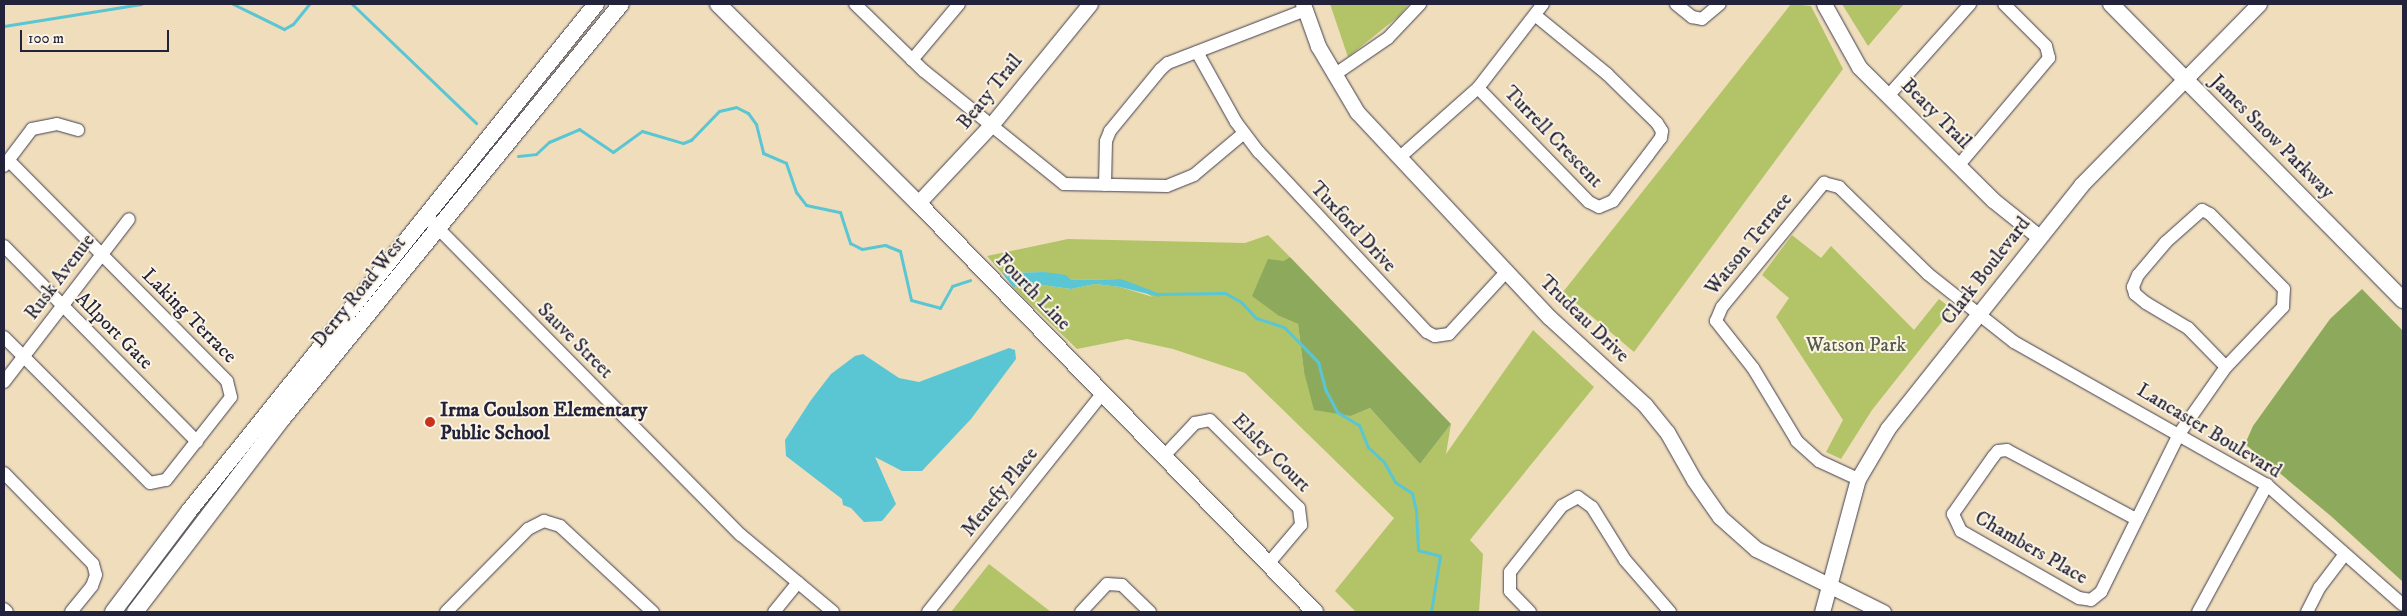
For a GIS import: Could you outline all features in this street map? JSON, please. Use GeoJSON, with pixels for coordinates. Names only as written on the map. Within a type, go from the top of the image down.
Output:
{"type":"FeatureCollection","features":[{"type":"Feature","properties":{"kind":"main road","name":"Derry Road West"},"geometry":{"type":"LineString","coordinates":[[113,612],[195,503],[596,4]]}},
{"type":"Feature","properties":{"kind":"main road","name":"Derry Road West"},"geometry":{"type":"LineString","coordinates":[[135,612],[283,418],[621,4]]}},
{"type":"Feature","properties":{"kind":"main road","name":"Fourth Line"},"geometry":{"type":"LineString","coordinates":[[718,4],[918,204],[1101,395],[1315,612]]}},
{"type":"Feature","properties":{"kind":"main road","name":"James Snow Parkway"},"geometry":{"type":"LineString","coordinates":[[2111,4],[2403,300]]}},
{"type":"Feature","properties":{"kind":"street"},"geometry":{"type":"LineString","coordinates":[[855,4],[912,60],[1064,184],[1168,186],[1194,175],[1244,133]]}},
{"type":"Feature","properties":{"kind":"street"},"geometry":{"type":"LineString","coordinates":[[912,60],[959,4]]}},
{"type":"Feature","properties":{"kind":"street","name":"Beaty Trail"},"geometry":{"type":"LineString","coordinates":[[918,204],[992,124],[1090,4]]}},
{"type":"Feature","properties":{"kind":"street"},"geometry":{"type":"LineString","coordinates":[[1334,75],[1388,38],[1420,4]]}},
{"type":"Feature","properties":{"kind":"street"},"geometry":{"type":"LineString","coordinates":[[1400,157],[1478,88],[1543,4]]}},
{"type":"Feature","properties":{"kind":"street"},"geometry":{"type":"LineString","coordinates":[[1676,4],[1692,17],[1702,19],[1720,4]]}},
{"type":"Feature","properties":{"kind":"street","name":"Beaty Trail"},"geometry":{"type":"LineString","coordinates":[[1824,4],[1859,67],[1993,200],[2040,237]]}},
{"type":"Feature","properties":{"kind":"street"},"geometry":{"type":"LineString","coordinates":[[1889,95],[1970,4]]}},
{"type":"Feature","properties":{"kind":"street"},"geometry":{"type":"LineString","coordinates":[[1959,165],[2049,58],[2046,46],[2004,4]]}},
{"type":"Feature","properties":{"kind":"street","name":"Clark Boulevard"},"geometry":{"type":"LineString","coordinates":[[1822,612],[1858,479],[1888,428],[2092,173],[2259,4]]}},
{"type":"Feature","properties":{"kind":"street"},"geometry":{"type":"LineString","coordinates":[[1105,185],[1106,141],[1110,131],[1161,69],[1196,52],[1304,7]]}},
{"type":"Feature","properties":{"kind":"street","name":"Trudeau Drive"},"geometry":{"type":"LineString","coordinates":[[1304,7],[1334,75],[1357,112],[1549,317],[1644,405],[1667,432],[1694,480],[1727,524],[1756,549],[1883,612]]}},
{"type":"Feature","properties":{"kind":"street","name":"Turrell Crescent"},"geometry":{"type":"LineString","coordinates":[[1478,88],[1589,202],[1599,207],[1613,201],[1661,138],[1662,131],[1657,123],[1607,74],[1535,15]]}},
{"type":"Feature","properties":{"kind":"street","name":"Tuxford Drive"},"geometry":{"type":"LineString","coordinates":[[1196,52],[1244,133],[1270,165],[1427,332],[1435,336],[1449,334],[1507,272]]}},
{"type":"Feature","properties":{"kind":"street"},"geometry":{"type":"LineString","coordinates":[[6,163],[32,129],[41,125],[58,124],[78,130]]}},
{"type":"Feature","properties":{"kind":"street","name":"Laking Terrace"},"geometry":{"type":"LineString","coordinates":[[4,337],[150,483],[166,480],[229,402],[231,390],[227,381],[101,254],[6,163]]}},
{"type":"Feature","properties":{"kind":"street","name":"Watson Terrace"},"geometry":{"type":"LineString","coordinates":[[1858,479],[1819,461],[1797,441],[1753,368],[1716,321],[1722,307],[1824,183],[1839,187],[1928,274],[1978,314]]}},
{"type":"Feature","properties":{"kind":"street","name":"Chambers Place"},"geometry":{"type":"LineString","coordinates":[[2136,519],[2007,450],[1998,451],[1953,514],[1954,522],[1965,534],[2085,600],[2101,592],[2180,434],[2226,366],[2282,308],[2285,294],[2275,279],[2210,214],[2202,210],[2166,242],[2138,275],[2133,287],[2135,294],[2146,304],[2188,328],[2226,366]]}},
{"type":"Feature","properties":{"kind":"street","name":"Sauve Street"},"geometry":{"type":"LineString","coordinates":[[426,216],[741,535],[833,612]]}},
{"type":"Feature","properties":{"kind":"street","name":"Rusk Avenue"},"geometry":{"type":"LineString","coordinates":[[4,382],[129,219]]}},
{"type":"Feature","properties":{"kind":"street","name":"Allport Gate"},"geometry":{"type":"LineString","coordinates":[[4,246],[197,442]]}},
{"type":"Feature","properties":{"kind":"street","name":"Lancaster Boulevard"},"geometry":{"type":"LineString","coordinates":[[1978,314],[2014,342],[2180,434],[2267,485],[2403,605]]}},
{"type":"Feature","properties":{"kind":"street","name":"Menefy Place"},"geometry":{"type":"LineString","coordinates":[[928,612],[1101,395]]}},
{"type":"Feature","properties":{"kind":"street","name":"Elsley Court"},"geometry":{"type":"LineString","coordinates":[[1163,457],[1195,424],[1210,420],[1299,508],[1301,525],[1268,564]]}},
{"type":"Feature","properties":{"kind":"street"},"geometry":{"type":"LineString","coordinates":[[4,473],[93,564],[96,575],[92,586],[70,612]]}},
{"type":"Feature","properties":{"kind":"street"},"geometry":{"type":"LineString","coordinates":[[2198,612],[2267,485]]}},
{"type":"Feature","properties":{"kind":"street"},"geometry":{"type":"LineString","coordinates":[[1530,612],[1510,591],[1510,572],[1562,506],[1578,497],[1592,506],[1625,560],[1670,612]]}},
{"type":"Feature","properties":{"kind":"street"},"geometry":{"type":"LineString","coordinates":[[446,612],[528,529],[544,521],[560,526],[653,612]]}},
{"type":"Feature","properties":{"kind":"street"},"geometry":{"type":"LineString","coordinates":[[2307,612],[2320,587],[2345,554]]}},
{"type":"Feature","properties":{"kind":"street"},"geometry":{"type":"LineString","coordinates":[[774,612],[798,582]]}},
{"type":"Feature","properties":{"kind":"street"},"geometry":{"type":"LineString","coordinates":[[1081,612],[1101,587],[1114,584],[1122,585],[1150,612]]}},
{"type":"Feature","properties":{"kind":"street"},"geometry":{"type":"LineString","coordinates":[[4,609],[7,612]]}},
{"type":"Feature","properties":{"kind":"green space"},"geometry":{"type":"Polygon","coordinates":[[[1330,4],[1409,4],[1399,16],[1348,57],[1330,4]]]}},
{"type":"Feature","properties":{"kind":"green space"},"geometry":{"type":"Polygon","coordinates":[[[1791,4],[1811,6],[1843,69],[1634,352],[1563,292],[1791,4]]]}},
{"type":"Feature","properties":{"kind":"green space"},"geometry":{"type":"Polygon","coordinates":[[[1842,4],[1904,4],[1868,46],[1842,4]]]}},
{"type":"Feature","properties":{"kind":"green space"},"geometry":{"type":"Polygon","coordinates":[[[1268,235],[1290,257],[1283,261],[1279,316],[1298,324],[1304,372],[1351,416],[1370,408],[1420,464],[1451,424],[1446,454],[1533,330],[1594,387],[1470,540],[1483,554],[1479,612],[1356,612],[1335,591],[1394,518],[1245,373],[1173,349],[1127,339],[1077,349],[1013,287],[1035,284],[1071,289],[1095,284],[1120,287],[1153,297],[1121,279],[1071,280],[1044,272],[1002,273],[987,256],[1068,239],[1245,243],[1268,235]]]}},
{"type":"Feature","properties":{"kind":"green space","name":"Watson Park"},"geometry":{"type":"Polygon","coordinates":[[[1792,235],[1821,258],[1831,246],[1914,330],[1939,299],[1952,309],[1872,410],[1841,459],[1826,452],[1843,420],[1776,317],[1789,298],[1762,275],[1792,235]]]}},
{"type":"Feature","properties":{"kind":"green space"},"geometry":{"type":"Polygon","coordinates":[[[1290,257],[1451,424],[1420,464],[1370,408],[1351,416],[1314,410],[1304,372],[1298,324],[1279,316],[1252,296],[1268,259],[1283,261],[1290,257]]]}},
{"type":"Feature","properties":{"kind":"green space"},"geometry":{"type":"Polygon","coordinates":[[[2362,289],[2403,331],[2403,582],[2332,517],[2245,444],[2253,426],[2330,319],[2362,289]]]}},
{"type":"Feature","properties":{"kind":"green space"},"geometry":{"type":"Polygon","coordinates":[[[989,564],[1051,612],[951,612],[989,564]]]}},
{"type":"Feature","properties":{"kind":"water"},"geometry":{"type":"Polygon","coordinates":[[[1044,272],[1066,275],[1071,280],[1121,279],[1158,293],[1160,297],[1120,287],[1095,284],[1071,289],[1035,284],[1013,287],[1002,273],[1044,272]]]}},
{"type":"Feature","properties":{"kind":"water"},"geometry":{"type":"Polygon","coordinates":[[[1009,348],[1015,350],[1016,359],[971,419],[922,471],[902,471],[875,457],[896,504],[882,521],[864,522],[851,508],[843,505],[842,499],[786,456],[785,440],[811,400],[831,374],[855,356],[863,354],[899,378],[919,382],[1009,348]]]}},
{"type":"Feature","properties":{"kind":"waterway"},"geometry":{"type":"LineString","coordinates":[[4,26],[141,4]]}},
{"type":"Feature","properties":{"kind":"waterway"},"geometry":{"type":"LineString","coordinates":[[233,4],[284,29],[293,24],[309,4]]}},
{"type":"Feature","properties":{"kind":"waterway"},"geometry":{"type":"LineString","coordinates":[[352,4],[476,123]]}},
{"type":"Feature","properties":{"kind":"waterway"},"geometry":{"type":"LineString","coordinates":[[518,156],[536,154],[549,142],[579,129],[613,152],[642,131],[683,143],[691,140],[719,111],[736,107],[748,113],[756,124],[763,153],[786,163],[796,192],[806,205],[840,212],[850,243],[862,249],[885,245],[900,251],[911,300],[940,308],[952,286],[970,280]]}},
{"type":"Feature","properties":{"kind":"waterway"},"geometry":{"type":"LineString","coordinates":[[1157,294],[1225,293],[1241,302],[1256,318],[1284,327],[1318,362],[1325,389],[1337,412],[1359,425],[1368,447],[1384,462],[1395,482],[1412,493],[1416,510],[1418,550],[1440,556],[1431,612]]}},
{"type":"Feature","properties":{"kind":"place","name":"Irma Coulson Elementary Public School"},"geometry":{"type":"Point","coordinates":[430,422]}}]}
